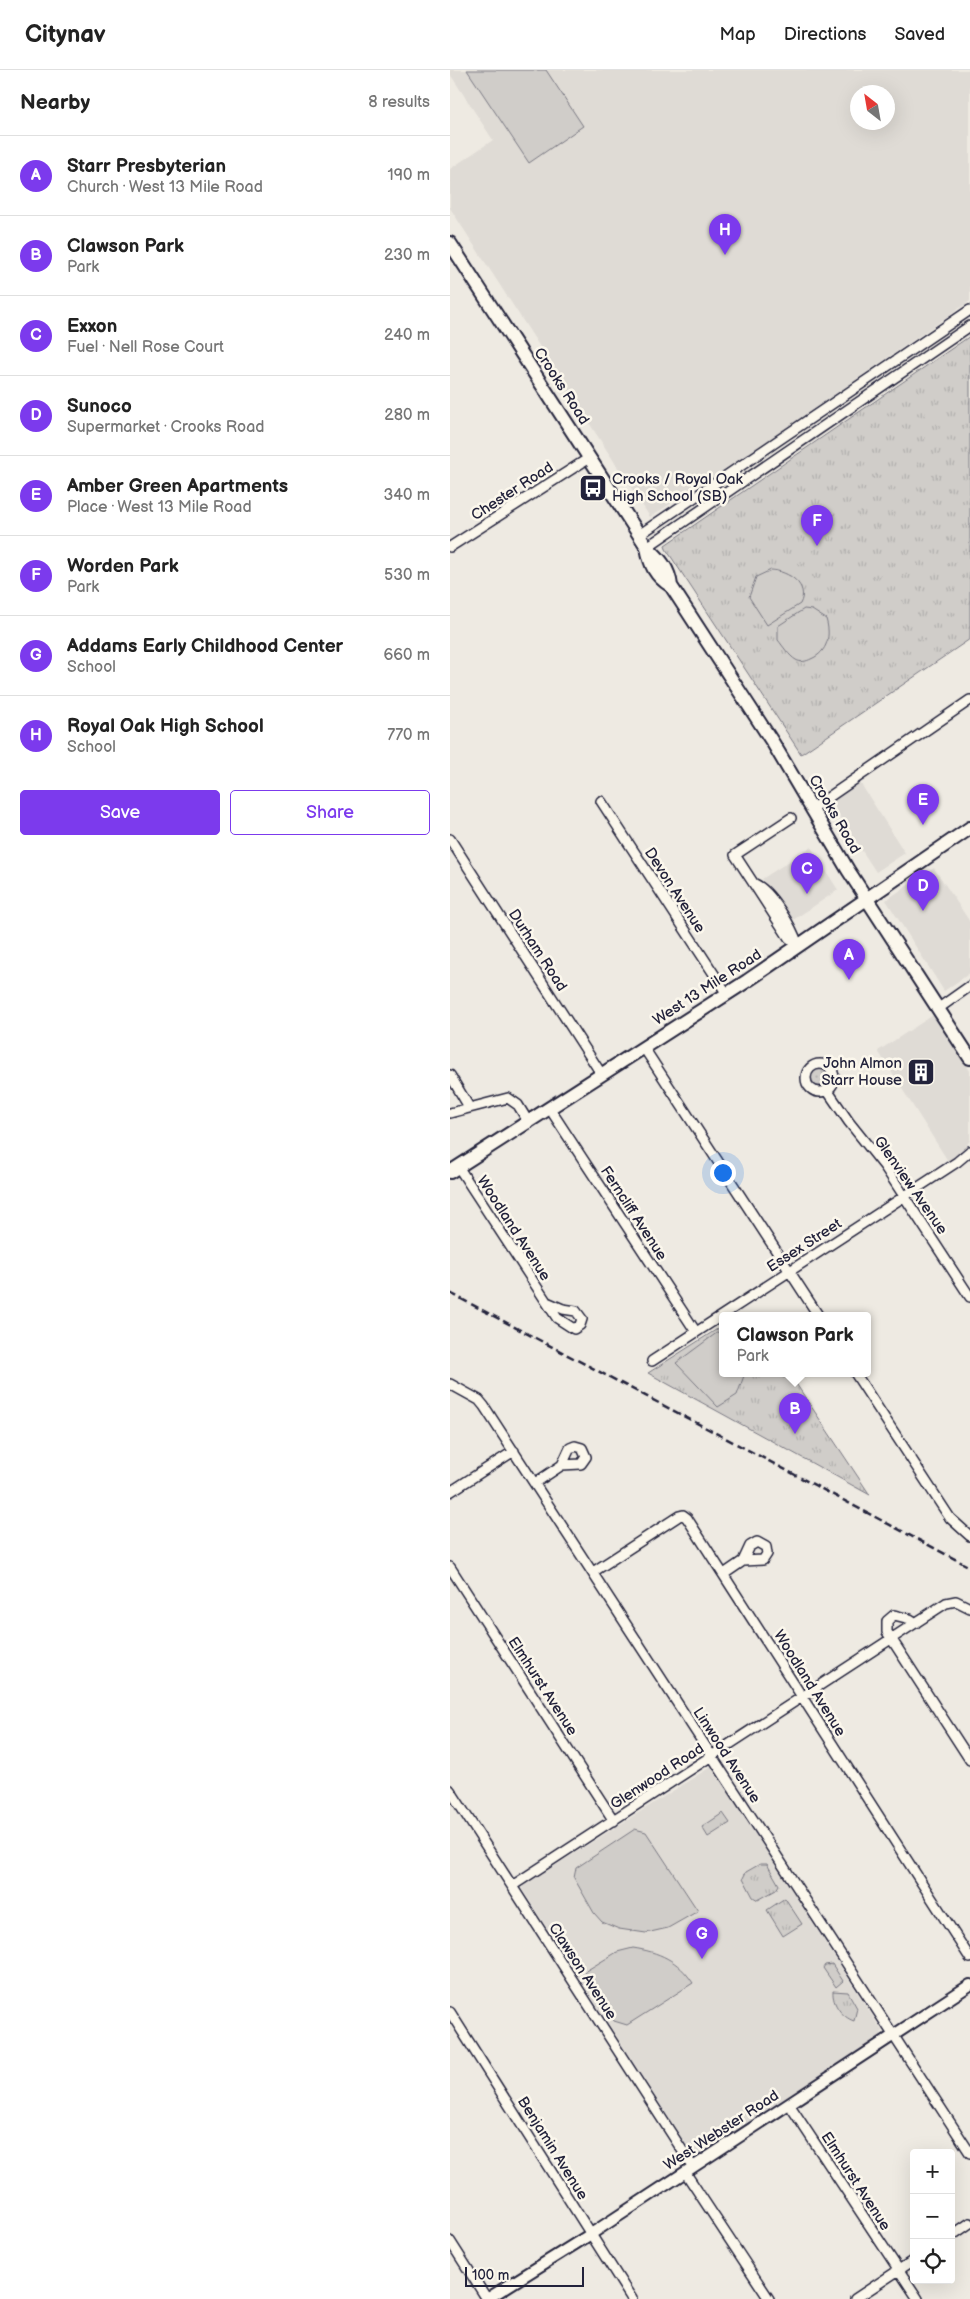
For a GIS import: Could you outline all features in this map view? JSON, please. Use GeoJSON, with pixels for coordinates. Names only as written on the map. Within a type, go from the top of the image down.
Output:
{"type":"FeatureCollection","features":[{"type":"Feature","properties":{"kind":"main road","name":"Crooks Road"},"geometry":{"type":"LineString","coordinates":[[450,243],[646,547],[660,558],[670,573],[671,586],[970,1058]]}},
{"type":"Feature","properties":{"kind":"main road","name":"West 13 Mile Road"},"geometry":{"type":"LineString","coordinates":[[453,1172],[726,994],[970,828]]}},
{"type":"Feature","properties":{"kind":"street"},"geometry":{"type":"LineString","coordinates":[[639,535],[970,310]]}},
{"type":"Feature","properties":{"kind":"street"},"geometry":{"type":"LineString","coordinates":[[950,323],[958,334]]}},
{"type":"Feature","properties":{"kind":"street"},"geometry":{"type":"LineString","coordinates":[[646,547],[970,326]]}},
{"type":"Feature","properties":{"kind":"street"},"geometry":{"type":"LineString","coordinates":[[910,350],[918,361]]}},
{"type":"Feature","properties":{"kind":"street"},"geometry":{"type":"LineString","coordinates":[[806,421],[813,433]]}},
{"type":"Feature","properties":{"kind":"street","name":"Chester Road"},"geometry":{"type":"LineString","coordinates":[[450,548],[589,458]]}},
{"type":"Feature","properties":{"kind":"street"},"geometry":{"type":"LineString","coordinates":[[740,467],[742,482]]}},
{"type":"Feature","properties":{"kind":"street"},"geometry":{"type":"LineString","coordinates":[[674,511],[682,522]]}},
{"type":"Feature","properties":{"kind":"street"},"geometry":{"type":"LineString","coordinates":[[813,808],[970,700]]}},
{"type":"Feature","properties":{"kind":"street","name":"Devon Avenue"},"geometry":{"type":"LineString","coordinates":[[601,801],[726,994]]}},
{"type":"Feature","properties":{"kind":"street"},"geometry":{"type":"LineString","coordinates":[[792,818],[735,855],[755,884],[764,888],[794,934],[798,945]]}},
{"type":"Feature","properties":{"kind":"street","name":"Durham Road"},"geometry":{"type":"LineString","coordinates":[[450,839],[602,1075]]}},
{"type":"Feature","properties":{"kind":"street"},"geometry":{"type":"LineString","coordinates":[[939,1008],[970,986]]}},
{"type":"Feature","properties":{"kind":"street"},"geometry":{"type":"LineString","coordinates":[[644,1048],[816,1312]]}},
{"type":"Feature","properties":{"kind":"street"},"geometry":{"type":"LineString","coordinates":[[450,1075],[469,1108]]}},
{"type":"Feature","properties":{"kind":"street","name":"Glenview Avenue"},"geometry":{"type":"LineString","coordinates":[[828,1090],[849,1122],[885,1167],[970,1297]]}},
{"type":"Feature","properties":{"kind":"street"},"geometry":{"type":"LineString","coordinates":[[450,1113],[501,1098],[510,1099],[518,1106],[529,1123]]}},
{"type":"Feature","properties":{"kind":"street","name":"Ferncliff Avenue"},"geometry":{"type":"LineString","coordinates":[[550,1109],[696,1332]]}},
{"type":"Feature","properties":{"kind":"street","name":"Essex Street"},"geometry":{"type":"LineString","coordinates":[[726,1312],[962,1159],[970,1150]]}},
{"type":"Feature","properties":{"kind":"street","name":"Woodland Avenue"},"geometry":{"type":"LineString","coordinates":[[453,1172],[548,1302]]}},
{"type":"Feature","properties":{"kind":"street","name":"Essex Street"},"geometry":{"type":"LineString","coordinates":[[652,1361],[719,1317]]}},
{"type":"Feature","properties":{"kind":"street"},"geometry":{"type":"LineString","coordinates":[[859,1377],[950,1518],[970,1536]]}},
{"type":"Feature","properties":{"kind":"street","name":"Linwood Avenue"},"geometry":{"type":"LineString","coordinates":[[450,1384],[481,1402],[593,1572],[892,2036],[970,2153]]}},
{"type":"Feature","properties":{"kind":"street"},"geometry":{"type":"LineString","coordinates":[[450,1492],[514,1451]]}},
{"type":"Feature","properties":{"kind":"street"},"geometry":{"type":"LineString","coordinates":[[535,1483],[562,1465]]}},
{"type":"Feature","properties":{"kind":"street","name":"Woodland Avenue"},"geometry":{"type":"LineString","coordinates":[[593,1572],[683,1515],[724,1574],[970,1958]]}},
{"type":"Feature","properties":{"kind":"street"},"geometry":{"type":"LineString","coordinates":[[724,1574],[743,1561]]}},
{"type":"Feature","properties":{"kind":"street","name":"Elmhurst Avenue"},"geometry":{"type":"LineString","coordinates":[[450,1567],[614,1821]]}},
{"type":"Feature","properties":{"kind":"street","name":"Glenwood Road"},"geometry":{"type":"LineString","coordinates":[[512,1886],[946,1603],[958,1602],[970,1608]]}},
{"type":"Feature","properties":{"kind":"street"},"geometry":{"type":"LineString","coordinates":[[916,1623],[904,1617],[891,1616],[887,1621],[887,1629],[970,1760]]}},
{"type":"Feature","properties":{"kind":"street","name":"Clawson Avenue"},"geometry":{"type":"LineString","coordinates":[[451,1793],[512,1886],[769,2299]]}},
{"type":"Feature","properties":{"kind":"street","name":"West Webster Road"},"geometry":{"type":"LineString","coordinates":[[487,2299],[591,2234],[969,1986]]}},
{"type":"Feature","properties":{"kind":"street","name":"Benjamin Avenue"},"geometry":{"type":"LineString","coordinates":[[450,2012],[632,2299]]}},
{"type":"Feature","properties":{"kind":"street","name":"Elmhurst Avenue"},"geometry":{"type":"LineString","coordinates":[[789,2104],[918,2299]]}},
{"type":"Feature","properties":{"kind":"street"},"geometry":{"type":"LineString","coordinates":[[955,2233],[970,2223]]}},
{"type":"Feature","properties":{"kind":"street"},"geometry":{"type":"LineString","coordinates":[[450,2241],[487,2299]]}},
{"type":"Feature","properties":{"kind":"street"},"geometry":{"type":"LineString","coordinates":[[855,2299],[910,2263]]}},
{"type":"Feature","properties":{"kind":"shaded area"},"geometry":{"type":"Polygon","coordinates":[[[450,70],[970,70],[970,301],[751,452],[650,517],[450,208],[450,169],[493,140],[450,74],[450,70]]]}},
{"type":"Feature","properties":{"kind":"shaded area"},"geometry":{"type":"Polygon","coordinates":[[[859,781],[905,853],[876,872],[830,802],[859,781]]]}},
{"type":"Feature","properties":{"kind":"shaded area"},"geometry":{"type":"Polygon","coordinates":[[[811,847],[838,890],[790,922],[762,879],[811,847]]]}},
{"type":"Feature","properties":{"kind":"shaded area"},"geometry":{"type":"Polygon","coordinates":[[[934,868],[970,922],[970,973],[944,991],[886,900],[934,868]]]}},
{"type":"Feature","properties":{"kind":"shaded area"},"geometry":{"type":"Polygon","coordinates":[[[935,1014],[970,1071],[970,1140],[962,1152],[948,1161],[878,1051],[935,1014]]]}},
{"type":"Feature","properties":{"kind":"shaded area"},"geometry":{"type":"Polygon","coordinates":[[[712,1766],[882,2031],[881,2036],[696,2156],[692,2154],[522,1889],[523,1886],[712,1766]]]}},
{"type":"Feature","properties":{"kind":"green space"},"geometry":{"type":"Polygon","coordinates":[[[467,70],[546,70],[583,126],[529,163],[467,70]]]}},
{"type":"Feature","properties":{"kind":"green space"},"geometry":{"type":"Polygon","coordinates":[[[970,336],[970,639],[801,754],[665,545],[970,336]]]}},
{"type":"Feature","properties":{"kind":"green space"},"geometry":{"type":"Polygon","coordinates":[[[771,570],[784,573],[796,580],[800,585],[802,597],[800,604],[767,625],[749,597],[756,577],[771,570]]]}},
{"type":"Feature","properties":{"kind":"green space"},"geometry":{"type":"Polygon","coordinates":[[[804,609],[812,610],[826,619],[828,637],[825,647],[817,656],[802,662],[791,656],[778,640],[778,626],[804,609]]]}},
{"type":"Feature","properties":{"kind":"green space"},"geometry":{"type":"Polygon","coordinates":[[[819,1068],[825,1071],[828,1077],[825,1083],[819,1086],[813,1083],[810,1077],[813,1071],[819,1068]]]}},
{"type":"Feature","properties":{"kind":"green space"},"geometry":{"type":"Polygon","coordinates":[[[719,1328],[719,1377],[792,1377],[870,1495],[648,1373],[719,1328]]]}},
{"type":"Feature","properties":{"kind":"green space"},"geometry":{"type":"Polygon","coordinates":[[[719,1331],[719,1377],[744,1377],[737,1395],[718,1407],[676,1363],[719,1331]]]}},
{"type":"Feature","properties":{"kind":"green space"},"geometry":{"type":"Polygon","coordinates":[[[723,1813],[730,1823],[708,1837],[702,1827],[723,1813]]]}},
{"type":"Feature","properties":{"kind":"green space"},"geometry":{"type":"Polygon","coordinates":[[[635,1829],[646,1832],[698,1911],[668,1928],[646,1933],[619,1929],[602,1922],[594,1913],[574,1878],[576,1868],[635,1829]]]}},
{"type":"Feature","properties":{"kind":"green space"},"geometry":{"type":"Polygon","coordinates":[[[760,1864],[767,1864],[779,1885],[776,1890],[758,1900],[753,1897],[743,1878],[746,1872],[760,1864]]]}},
{"type":"Feature","properties":{"kind":"green space"},"geometry":{"type":"Polygon","coordinates":[[[785,1898],[802,1924],[783,1936],[767,1910],[785,1898]]]}},
{"type":"Feature","properties":{"kind":"green space"},"geometry":{"type":"Polygon","coordinates":[[[633,1948],[667,1958],[681,1968],[693,1983],[627,2025],[614,2021],[584,1972],[617,1952],[633,1948]]]}},
{"type":"Feature","properties":{"kind":"green space"},"geometry":{"type":"Polygon","coordinates":[[[832,1964],[843,1981],[836,1987],[823,1968],[825,1965],[832,1964]]]}},
{"type":"Feature","properties":{"kind":"green space"},"geometry":{"type":"Polygon","coordinates":[[[833,1991],[848,1992],[857,2008],[854,2021],[846,2016],[836,2005],[833,1991]]]}},
{"type":"Feature","properties":{"kind":"railway"},"geometry":{"type":"LineString","coordinates":[[450,1293],[970,1567]]}},
{"type":"Feature","properties":{"kind":"place","name":"Royal Oak High School"},"geometry":{"type":"Point","coordinates":[725,255]}},
{"type":"Feature","properties":{"kind":"place","name":"Crooks / Royal Oak High School (SB)"},"geometry":{"type":"Point","coordinates":[593,488]}},
{"type":"Feature","properties":{"kind":"place","name":"Worden Park"},"geometry":{"type":"Point","coordinates":[817,546]}},
{"type":"Feature","properties":{"kind":"place","name":"Amber Green Apartments"},"geometry":{"type":"Point","coordinates":[923,825]}},
{"type":"Feature","properties":{"kind":"place","name":"Exxon"},"geometry":{"type":"Point","coordinates":[807,894]}},
{"type":"Feature","properties":{"kind":"place","name":"Sunoco"},"geometry":{"type":"Point","coordinates":[923,911]}},
{"type":"Feature","properties":{"kind":"place","name":"Starr Presbyterian"},"geometry":{"type":"Point","coordinates":[849,980]}},
{"type":"Feature","properties":{"kind":"place","name":"John Almon Starr House"},"geometry":{"type":"Point","coordinates":[921,1072]}},
{"type":"Feature","properties":{"kind":"place","name":"Clawson Park"},"geometry":{"type":"Point","coordinates":[795,1434]}},
{"type":"Feature","properties":{"kind":"place","name":"Addams Early Childhood Center"},"geometry":{"type":"Point","coordinates":[702,1959]}}]}
